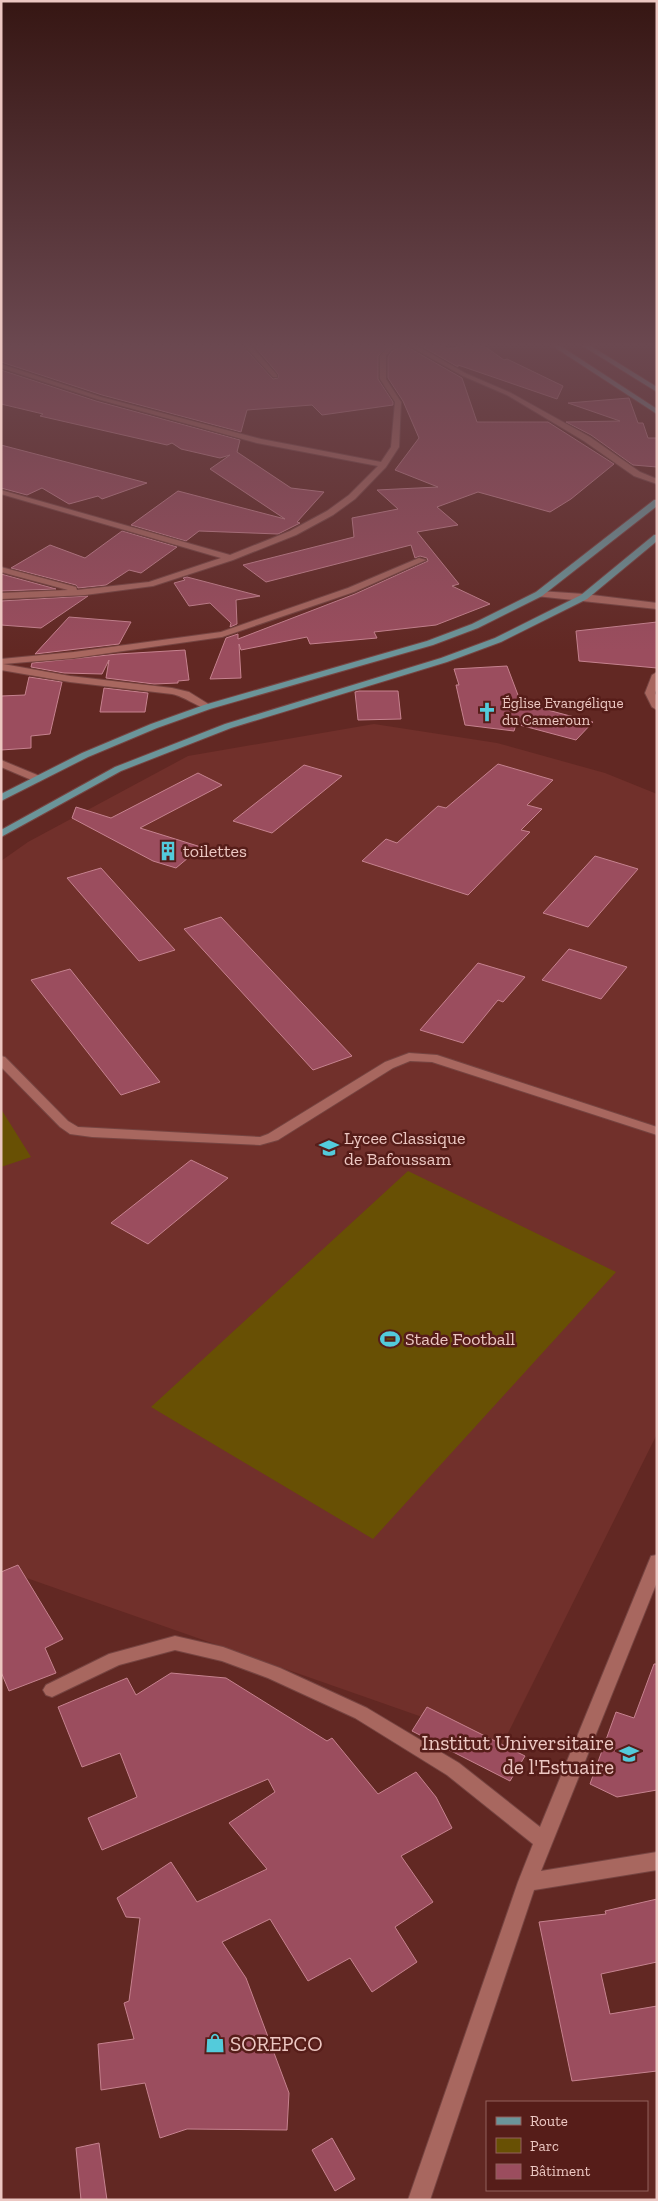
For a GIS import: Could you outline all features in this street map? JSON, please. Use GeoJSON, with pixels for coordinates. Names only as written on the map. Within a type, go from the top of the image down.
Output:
{"type":"FeatureCollection","features":[{"type":"Feature","properties":{"kind":"main road"},"geometry":{"type":"LineString","coordinates":[[1,798],[102,748],[154,726],[207,707],[430,643],[475,626],[538,594],[657,502]]}},
{"type":"Feature","properties":{"kind":"main road"},"geometry":{"type":"LineString","coordinates":[[1,834],[118,769],[228,726],[444,660],[498,640],[584,597],[657,537]]}},
{"type":"Feature","properties":{"kind":"street"},"geometry":{"type":"LineString","coordinates":[[284,446],[383,465]]}},
{"type":"Feature","properties":{"kind":"street"},"geometry":{"type":"LineString","coordinates":[[1,596],[85,592],[150,584],[230,558],[293,533],[330,513],[352,497],[383,465],[395,446]]}},
{"type":"Feature","properties":{"kind":"street"},"geometry":{"type":"LineString","coordinates":[[597,446],[637,474],[657,482]]}},
{"type":"Feature","properties":{"kind":"street"},"geometry":{"type":"LineString","coordinates":[[1,492],[230,558]]}},
{"type":"Feature","properties":{"kind":"street"},"geometry":{"type":"LineString","coordinates":[[1,662],[74,655],[216,635],[351,590],[422,560]]}},
{"type":"Feature","properties":{"kind":"street"},"geometry":{"type":"LineString","coordinates":[[1,569],[85,592]]}},
{"type":"Feature","properties":{"kind":"street"},"geometry":{"type":"LineString","coordinates":[[538,594],[584,597],[657,606]]}},
{"type":"Feature","properties":{"kind":"street"},"geometry":{"type":"LineString","coordinates":[[1,666],[70,679],[172,691],[186,694],[207,707]]}},
{"type":"Feature","properties":{"kind":"street"},"geometry":{"type":"LineString","coordinates":[[657,675],[650,693],[657,707]]}},
{"type":"Feature","properties":{"kind":"street"},"geometry":{"type":"LineString","coordinates":[[1,763],[38,779]]}},
{"type":"Feature","properties":{"kind":"street"},"geometry":{"type":"LineString","coordinates":[[1,1060],[64,1124],[75,1131],[92,1133],[260,1141],[273,1137],[390,1065],[409,1057],[433,1058],[657,1131]]}},
{"type":"Feature","properties":{"kind":"street"},"geometry":{"type":"LineString","coordinates":[[419,2200],[527,1882],[657,1561]]}},
{"type":"Feature","properties":{"kind":"street"},"geometry":{"type":"LineString","coordinates":[[52,1690],[115,1659],[175,1643],[223,1654],[274,1673],[362,1713],[453,1769],[543,1840]]}},
{"type":"Feature","properties":{"kind":"street"},"geometry":{"type":"LineString","coordinates":[[527,1882],[657,1861]]}},
{"type":"Feature","properties":{"kind":"shaded area","name":"Lycee Classique de Bafoussam"},"geometry":{"type":"Polygon","coordinates":[[[374,724],[497,743],[605,773],[657,794],[657,1434],[502,1745],[1,1569],[1,861],[28,842],[188,756],[374,724]]]}},
{"type":"Feature","properties":{"kind":"green space"},"geometry":{"type":"Polygon","coordinates":[[[1,1109],[31,1157],[1,1167],[1,1109]]]}},
{"type":"Feature","properties":{"kind":"green space","name":"Stade Football"},"geometry":{"type":"Polygon","coordinates":[[[408,1171],[616,1272],[373,1539],[151,1407],[408,1171]]]}},
{"type":"Feature","properties":{"kind":"building"},"geometry":{"type":"Polygon","coordinates":[[[1,446],[147,483],[102,499],[98,496],[69,504],[42,488],[27,495],[1,488],[1,446]]]}},
{"type":"Feature","properties":{"kind":"building"},"geometry":{"type":"Polygon","coordinates":[[[176,446],[239,446],[237,452],[291,488],[324,492],[297,522],[300,523],[278,534],[199,531],[186,541],[131,525],[178,491],[285,519],[210,469],[230,455],[220,458],[181,449],[176,446]]]}},
{"type":"Feature","properties":{"kind":"building"},"geometry":{"type":"Polygon","coordinates":[[[413,446],[585,446],[614,464],[571,499],[550,512],[478,492],[437,507],[458,525],[417,532],[459,584],[452,586],[490,604],[436,625],[374,632],[377,638],[310,644],[307,637],[241,650],[239,644],[241,678],[210,679],[226,638],[238,634],[238,639],[355,594],[428,561],[427,558],[420,556],[415,558],[411,545],[266,582],[243,565],[354,537],[352,518],[398,509],[377,490],[438,487],[395,470],[413,446]]]}},
{"type":"Feature","properties":{"kind":"building"},"geometry":{"type":"Polygon","coordinates":[[[606,446],[657,446],[657,467],[633,465],[606,446]]]}},
{"type":"Feature","properties":{"kind":"building"},"geometry":{"type":"Polygon","coordinates":[[[122,531],[177,547],[141,573],[129,570],[106,585],[78,588],[76,585],[11,568],[50,545],[85,558],[122,531]]]}},
{"type":"Feature","properties":{"kind":"building"},"geometry":{"type":"Polygon","coordinates":[[[1,574],[56,589],[1,591],[1,574]]]}},
{"type":"Feature","properties":{"kind":"building"},"geometry":{"type":"Polygon","coordinates":[[[187,577],[260,596],[236,600],[237,624],[230,627],[231,623],[210,603],[189,606],[174,583],[185,580],[183,578],[187,577]]]}},
{"type":"Feature","properties":{"kind":"building"},"geometry":{"type":"Polygon","coordinates":[[[88,596],[41,628],[1,625],[1,601],[88,596]]]}},
{"type":"Feature","properties":{"kind":"building"},"geometry":{"type":"Polygon","coordinates":[[[69,617],[131,622],[119,644],[35,654],[69,617]]]}},
{"type":"Feature","properties":{"kind":"building"},"geometry":{"type":"Polygon","coordinates":[[[657,622],[657,668],[579,661],[576,631],[657,622]]]}},
{"type":"Feature","properties":{"kind":"building"},"geometry":{"type":"Polygon","coordinates":[[[185,650],[189,680],[178,681],[178,683],[154,684],[106,678],[109,660],[102,674],[64,673],[31,667],[32,663],[118,654],[185,650]]]}},
{"type":"Feature","properties":{"kind":"building"},"geometry":{"type":"Polygon","coordinates":[[[507,666],[521,703],[593,722],[576,740],[516,724],[514,731],[465,725],[456,685],[459,685],[454,669],[507,666]]]}},
{"type":"Feature","properties":{"kind":"building"},"geometry":{"type":"Polygon","coordinates":[[[29,677],[62,682],[50,734],[31,736],[31,748],[1,750],[1,696],[25,695],[29,677]]]}},
{"type":"Feature","properties":{"kind":"building"},"geometry":{"type":"Polygon","coordinates":[[[104,688],[148,693],[145,712],[100,712],[104,688]]]}},
{"type":"Feature","properties":{"kind":"building"},"geometry":{"type":"Polygon","coordinates":[[[398,691],[401,719],[358,720],[355,692],[398,691]]]}},
{"type":"Feature","properties":{"kind":"building"},"geometry":{"type":"Polygon","coordinates":[[[498,764],[553,780],[527,805],[542,809],[521,830],[530,832],[468,895],[362,861],[386,839],[397,843],[438,806],[446,808],[498,764]]]}},
{"type":"Feature","properties":{"kind":"building"},"geometry":{"type":"Polygon","coordinates":[[[304,765],[342,776],[272,833],[233,821],[304,765]]]}},
{"type":"Feature","properties":{"kind":"building"},"geometry":{"type":"Polygon","coordinates":[[[198,773],[222,785],[140,828],[201,847],[176,868],[153,861],[72,818],[76,807],[111,818],[198,773]]]}},
{"type":"Feature","properties":{"kind":"building"},"geometry":{"type":"Polygon","coordinates":[[[595,856],[638,869],[588,927],[543,913],[595,856]]]}},
{"type":"Feature","properties":{"kind":"building"},"geometry":{"type":"Polygon","coordinates":[[[101,868],[175,950],[139,961],[67,878],[101,868]]]}},
{"type":"Feature","properties":{"kind":"building"},"geometry":{"type":"Polygon","coordinates":[[[221,917],[352,1056],[313,1070],[184,929],[221,917]]]}},
{"type":"Feature","properties":{"kind":"building"},"geometry":{"type":"Polygon","coordinates":[[[569,949],[627,967],[601,999],[542,980],[569,949]]]}},
{"type":"Feature","properties":{"kind":"building"},"geometry":{"type":"Polygon","coordinates":[[[478,963],[525,977],[503,1002],[498,1000],[463,1043],[420,1030],[478,963]]]}},
{"type":"Feature","properties":{"kind":"building"},"geometry":{"type":"Polygon","coordinates":[[[70,969],[160,1082],[121,1095],[31,980],[70,969]]]}},
{"type":"Feature","properties":{"kind":"building"},"geometry":{"type":"Polygon","coordinates":[[[191,1160],[228,1178],[148,1244],[111,1223],[191,1160]]]}},
{"type":"Feature","properties":{"kind":"building"},"geometry":{"type":"Polygon","coordinates":[[[18,1565],[63,1639],[45,1648],[56,1673],[9,1691],[1,1672],[1,1572],[18,1565]]]}},
{"type":"Feature","properties":{"kind":"building","name":"Institut Universitaire de l'Estuaire"},"geometry":{"type":"Polygon","coordinates":[[[654,1664],[657,1664],[657,1790],[617,1797],[590,1784],[616,1712],[634,1718],[654,1664]]]}},
{"type":"Feature","properties":{"kind":"building"},"geometry":{"type":"Polygon","coordinates":[[[171,1673],[226,1678],[327,1741],[332,1738],[378,1794],[416,1772],[436,1797],[452,1828],[401,1856],[433,1902],[395,1927],[417,1962],[372,1992],[350,1958],[308,1981],[270,1919],[222,1942],[246,1978],[289,2093],[287,2130],[187,2129],[160,2138],[145,2083],[101,2090],[98,2044],[134,2039],[124,2003],[129,2001],[140,1918],[126,1917],[117,1898],[171,1862],[197,1902],[267,1869],[229,1823],[275,1792],[268,1779],[102,1850],[88,1818],[137,1797],[120,1753],[82,1767],[58,1707],[127,1678],[136,1695],[171,1673]]]}},
{"type":"Feature","properties":{"kind":"building"},"geometry":{"type":"Polygon","coordinates":[[[427,1707],[525,1756],[510,1781],[412,1731],[427,1707]]]}},
{"type":"Feature","properties":{"kind":"building"},"geometry":{"type":"Polygon","coordinates":[[[657,1899],[657,1962],[601,1974],[610,2014],[657,2006],[657,2071],[572,2081],[539,1922],[606,1914],[605,1911],[657,1899]]]}},
{"type":"Feature","properties":{"kind":"building"},"geometry":{"type":"Polygon","coordinates":[[[332,2138],[355,2179],[335,2191],[312,2150],[332,2138]]]}},
{"type":"Feature","properties":{"kind":"building"},"geometry":{"type":"Polygon","coordinates":[[[99,2143],[107,2200],[81,2200],[76,2148],[99,2143]]]}},
{"type":"Feature","properties":{"kind":"place","name":"Église Evangélique du Cameroun"},"geometry":{"type":"Point","coordinates":[487,712]}},
{"type":"Feature","properties":{"kind":"place","name":"toilettes"},"geometry":{"type":"Point","coordinates":[168,851]}},
{"type":"Feature","properties":{"kind":"place","name":"Lycee Classique de Bafoussam"},"geometry":{"type":"Point","coordinates":[329,1148]}},
{"type":"Feature","properties":{"kind":"place","name":"Stade Football"},"geometry":{"type":"Point","coordinates":[390,1339]}},
{"type":"Feature","properties":{"kind":"place","name":"Institut Universitaire de l'Estuaire"},"geometry":{"type":"Point","coordinates":[629,1754]}},
{"type":"Feature","properties":{"kind":"place","name":"SOREPCO"},"geometry":{"type":"Point","coordinates":[215,2043]}}]}
